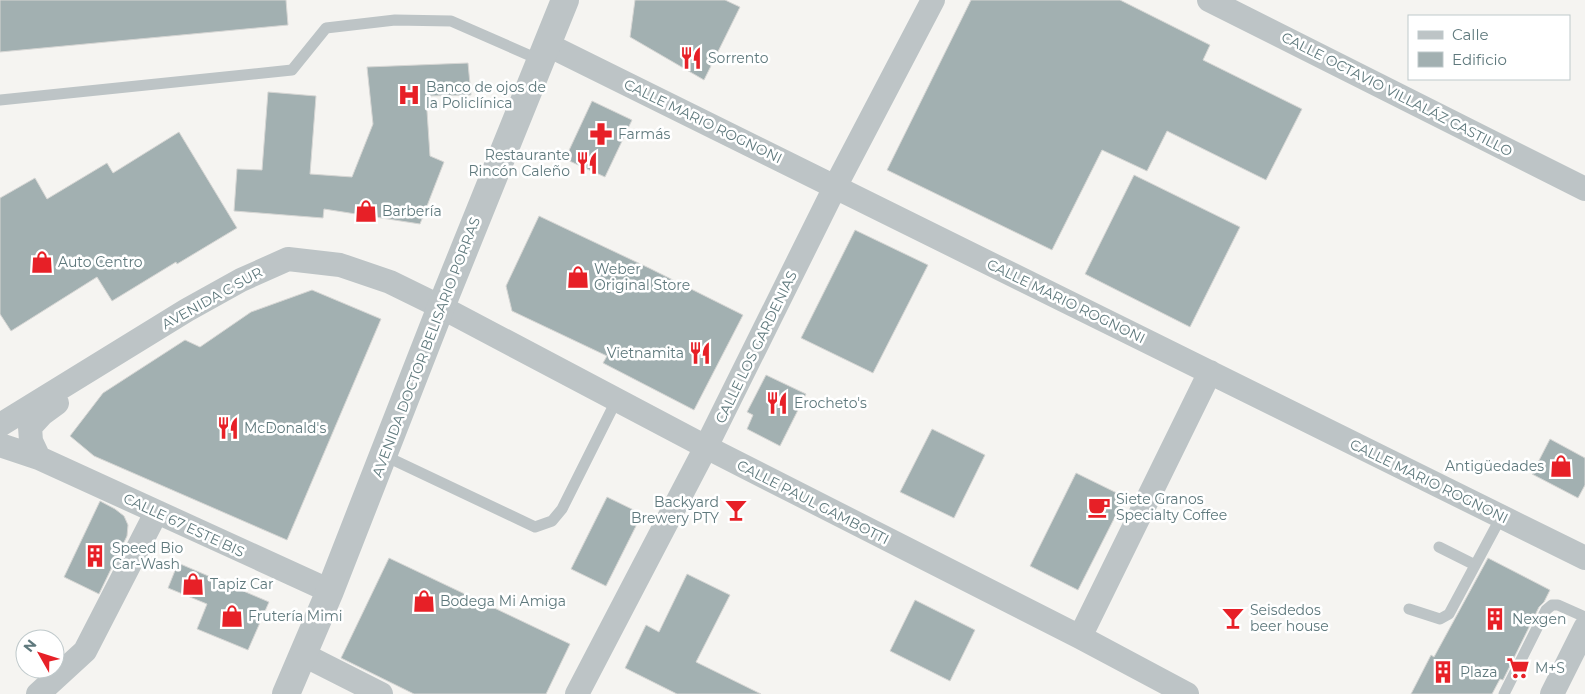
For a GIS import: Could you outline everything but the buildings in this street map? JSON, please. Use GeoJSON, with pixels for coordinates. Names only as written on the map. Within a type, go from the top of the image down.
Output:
{"type":"FeatureCollection","features":[{"type":"Feature","properties":{"kind":"street","name":"AVENIDA DOCTOR BELISARIO PORRAS"},"geometry":{"type":"LineString","coordinates":[[286,694],[330,591],[441,307],[565,0]]}},
{"type":"Feature","properties":{"kind":"street","name":"CALLE LOS GARDENIAS"},"geometry":{"type":"LineString","coordinates":[[577,694],[706,447],[835,187],[933,0]]}},
{"type":"Feature","properties":{"kind":"street","name":"CALLE OCTAVIO VILLALÁZ CASTILLO"},"geometry":{"type":"LineString","coordinates":[[1211,0],[1585,188]]}},
{"type":"Feature","properties":{"kind":"street","name":"CALLE MARIO ROGNONI"},"geometry":{"type":"LineString","coordinates":[[543,52],[835,187],[1585,558]]}},
{"type":"Feature","properties":{"kind":"street","name":"AVENIDA C SUR"},"geometry":{"type":"LineString","coordinates":[[3,418],[202,301],[241,280],[288,259],[340,265],[390,282],[441,307]]}},
{"type":"Feature","properties":{"kind":"street","name":"CALLE PAUL GAMBOTTI"},"geometry":{"type":"LineString","coordinates":[[441,307],[706,447],[1080,637],[1187,694]]}},
{"type":"Feature","properties":{"kind":"street"},"geometry":{"type":"LineString","coordinates":[[39,458],[31,441],[30,427],[42,414],[87,382],[111,356]]}},
{"type":"Feature","properties":{"kind":"street"},"geometry":{"type":"LineString","coordinates":[[1080,637],[1210,372]]}},
{"type":"Feature","properties":{"kind":"street","name":"CALLE 67 ESTE BIS"},"geometry":{"type":"LineString","coordinates":[[0,445],[39,458],[330,591]]}},
{"type":"Feature","properties":{"kind":"street"},"geometry":{"type":"LineString","coordinates":[[38,694],[85,651],[156,513]]}},
{"type":"Feature","properties":{"kind":"street"},"geometry":{"type":"LineString","coordinates":[[1552,694],[1585,628]]}},
{"type":"Feature","properties":{"kind":"street"},"geometry":{"type":"LineString","coordinates":[[302,654],[381,694]]}},
{"type":"Feature","properties":{"kind":"lane"},"geometry":{"type":"LineString","coordinates":[[0,100],[292,70],[326,28],[394,20],[451,21],[543,52]]}},
{"type":"Feature","properties":{"kind":"lane"},"geometry":{"type":"LineString","coordinates":[[383,455],[535,527],[552,521],[562,509],[617,399]]}},
{"type":"Feature","properties":{"kind":"lane"},"geometry":{"type":"LineString","coordinates":[[1409,609],[1440,619],[1449,614],[1501,517]]}},
{"type":"Feature","properties":{"kind":"lane"},"geometry":{"type":"LineString","coordinates":[[1439,547],[1475,565]]}},
{"type":"Feature","properties":{"kind":"lane"},"geometry":{"type":"LineString","coordinates":[[1504,694],[1546,610],[1552,605],[1558,605],[1585,616]]}},
{"type":"Feature","properties":{"kind":"place","name":"Sorrento"},"geometry":{"type":"Point","coordinates":[691,58]}},
{"type":"Feature","properties":{"kind":"place","name":"Banco de ojos de la Policlínica"},"geometry":{"type":"Point","coordinates":[409,95]}},
{"type":"Feature","properties":{"kind":"place","name":"Farmás"},"geometry":{"type":"Point","coordinates":[601,134]}},
{"type":"Feature","properties":{"kind":"place","name":"Restaurante Rincón Caleño"},"geometry":{"type":"Point","coordinates":[587,163]}},
{"type":"Feature","properties":{"kind":"place","name":"Barbería"},"geometry":{"type":"Point","coordinates":[366,211]}},
{"type":"Feature","properties":{"kind":"place","name":"Auto Centro"},"geometry":{"type":"Point","coordinates":[42,262]}},
{"type":"Feature","properties":{"kind":"place","name":"Weber Original Store"},"geometry":{"type":"Point","coordinates":[578,277]}},
{"type":"Feature","properties":{"kind":"place","name":"Vietnamita"},"geometry":{"type":"Point","coordinates":[700,353]}},
{"type":"Feature","properties":{"kind":"place","name":"Erocheto's"},"geometry":{"type":"Point","coordinates":[777,403]}},
{"type":"Feature","properties":{"kind":"place","name":"McDonald's"},"geometry":{"type":"Point","coordinates":[228,428]}},
{"type":"Feature","properties":{"kind":"place","name":"Antigüedades"},"geometry":{"type":"Point","coordinates":[1561,466]}},
{"type":"Feature","properties":{"kind":"place","name":"Siete Granos Specialty Coffee"},"geometry":{"type":"Point","coordinates":[1099,507]}},
{"type":"Feature","properties":{"kind":"place","name":"Backyard Brewery PTY"},"geometry":{"type":"Point","coordinates":[736,510]}},
{"type":"Feature","properties":{"kind":"place","name":"Speed Bio Car-Wash"},"geometry":{"type":"Point","coordinates":[95,556]}},
{"type":"Feature","properties":{"kind":"place","name":"Tapiz Car"},"geometry":{"type":"Point","coordinates":[193,584]}},
{"type":"Feature","properties":{"kind":"place","name":"Bodega Mi Amiga"},"geometry":{"type":"Point","coordinates":[424,601]}},
{"type":"Feature","properties":{"kind":"place","name":"Frutería Mimi"},"geometry":{"type":"Point","coordinates":[232,616]}},
{"type":"Feature","properties":{"kind":"place","name":"Seisdedos beer house"},"geometry":{"type":"Point","coordinates":[1233,618]}},
{"type":"Feature","properties":{"kind":"place","name":"Nexgen"},"geometry":{"type":"Point","coordinates":[1495,619]}},
{"type":"Feature","properties":{"kind":"place","name":"M+S"},"geometry":{"type":"Point","coordinates":[1518,668]}},
{"type":"Feature","properties":{"kind":"place","name":"Plaza"},"geometry":{"type":"Point","coordinates":[1443,672]}}]}
